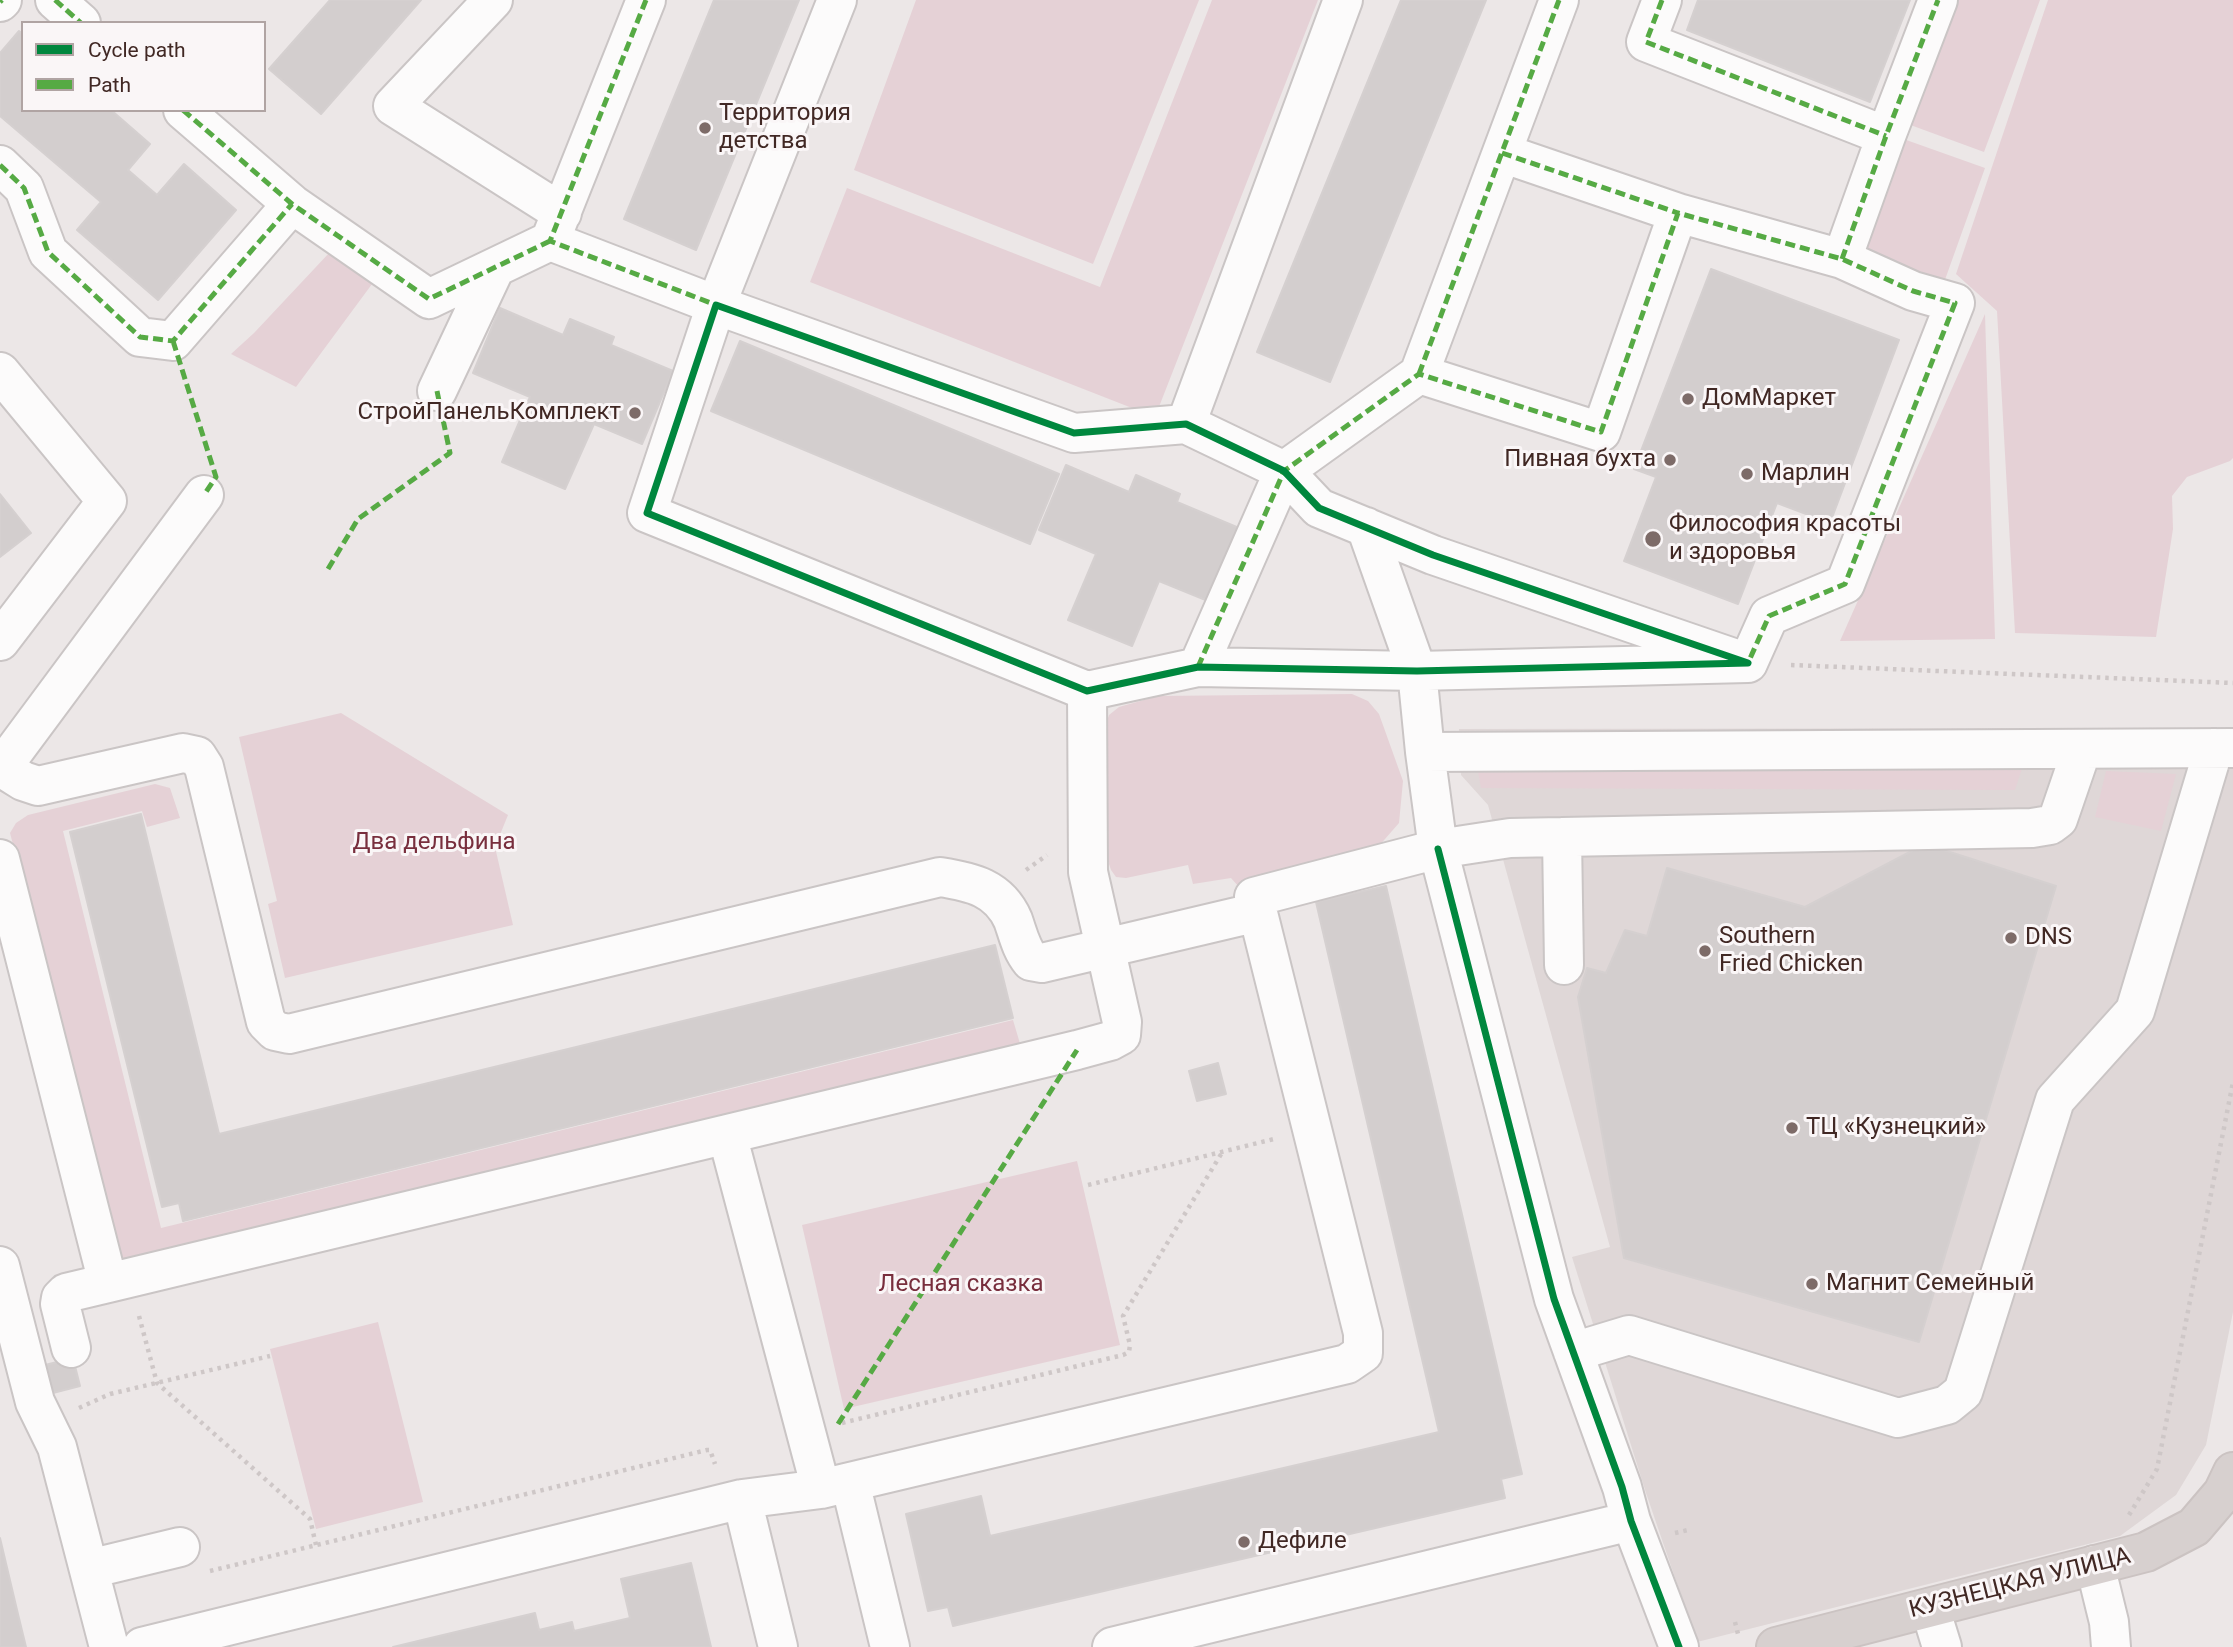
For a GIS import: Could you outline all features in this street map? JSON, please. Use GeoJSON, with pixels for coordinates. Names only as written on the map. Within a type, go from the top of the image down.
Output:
{"type":"FeatureCollection","features":[{"type":"Feature","properties":{"kind":"main road","name":"КУЗНЕЦКАЯ УЛИЦА"},"geometry":{"type":"LineString","coordinates":[[1776,1647],[2146,1552],[2194,1527],[2223,1493],[2233,1472]]}},
{"type":"Feature","properties":{"kind":"street"},"geometry":{"type":"LineString","coordinates":[[55,0],[79,21]]}},
{"type":"Feature","properties":{"kind":"street"},"geometry":{"type":"LineString","coordinates":[[494,0],[393,106],[556,227],[716,305],[1074,433],[1185,424],[1284,471],[1319,508],[1433,555],[1748,663]]}},
{"type":"Feature","properties":{"kind":"street"},"geometry":{"type":"LineString","coordinates":[[185,112],[292,204],[429,299],[495,268],[556,227],[646,0]]}},
{"type":"Feature","properties":{"kind":"street"},"geometry":{"type":"LineString","coordinates":[[837,0],[716,305],[647,513],[1087,691],[1198,667],[1417,671],[1748,663]]}},
{"type":"Feature","properties":{"kind":"street"},"geometry":{"type":"LineString","coordinates":[[1185,424],[1343,0]]}},
{"type":"Feature","properties":{"kind":"street"},"geometry":{"type":"LineString","coordinates":[[1198,667],[1284,471],[1419,374],[1559,0]]}},
{"type":"Feature","properties":{"kind":"street"},"geometry":{"type":"LineString","coordinates":[[1662,0],[1646,42],[1885,136]]}},
{"type":"Feature","properties":{"kind":"street"},"geometry":{"type":"LineString","coordinates":[[1842,259],[1885,136],[1938,0]]}},
{"type":"Feature","properties":{"kind":"street"},"geometry":{"type":"LineString","coordinates":[[1502,153],[1678,213],[1842,259],[1913,291],[1955,303],[1845,583],[1769,616],[1748,663]]}},
{"type":"Feature","properties":{"kind":"street"},"geometry":{"type":"LineString","coordinates":[[0,165],[24,188],[48,252],[140,337],[173,341],[292,204]]}},
{"type":"Feature","properties":{"kind":"street"},"geometry":{"type":"LineString","coordinates":[[1419,374],[1601,432],[1678,213]]}},
{"type":"Feature","properties":{"kind":"street"},"geometry":{"type":"LineString","coordinates":[[437,391],[495,268]]}},
{"type":"Feature","properties":{"kind":"street"},"geometry":{"type":"LineString","coordinates":[[0,372],[107,501],[0,641]]}},
{"type":"Feature","properties":{"kind":"street"},"geometry":{"type":"LineString","coordinates":[[204,495],[1,769],[38,786],[183,753],[197,756],[204,767],[266,1022],[275,1031],[289,1034],[940,877],[967,881],[994,893],[1011,917],[1025,954],[1031,961],[1042,963],[1258,912]]}},
{"type":"Feature","properties":{"kind":"street"},"geometry":{"type":"LineString","coordinates":[[1366,527],[1417,671],[1438,849],[1554,1299],[1622,1487],[1631,1521],[1679,1647]]}},
{"type":"Feature","properties":{"kind":"street"},"geometry":{"type":"LineString","coordinates":[[71,1349],[60,1304],[66,1293],[1110,1041],[1121,1035],[1122,1022],[1088,872],[1087,691]]}},
{"type":"Feature","properties":{"kind":"street"},"geometry":{"type":"LineString","coordinates":[[1425,752],[2223,748],[2135,1011],[2055,1100],[1963,1392],[1947,1405],[1898,1418],[1629,1335],[1573,1352]]}},
{"type":"Feature","properties":{"kind":"street"},"geometry":{"type":"LineString","coordinates":[[142,1647],[733,1501],[835,1486],[1347,1364],[1363,1353],[1363,1333],[1254,897],[1438,849],[1510,838],[2032,828],[2050,825],[2058,819],[2082,749]]}},
{"type":"Feature","properties":{"kind":"street"},"geometry":{"type":"LineString","coordinates":[[1562,837],[1564,965]]}},
{"type":"Feature","properties":{"kind":"street"},"geometry":{"type":"LineString","coordinates":[[0,859],[119,1281]]}},
{"type":"Feature","properties":{"kind":"street"},"geometry":{"type":"LineString","coordinates":[[727,1134],[835,1486],[890,1647]]}},
{"type":"Feature","properties":{"kind":"street"},"geometry":{"type":"LineString","coordinates":[[0,1266],[31,1390],[57,1447],[109,1647]]}},
{"type":"Feature","properties":{"kind":"street"},"geometry":{"type":"LineString","coordinates":[[733,1501],[778,1647]]}},
{"type":"Feature","properties":{"kind":"street"},"geometry":{"type":"LineString","coordinates":[[1112,1647],[1631,1521]]}},
{"type":"Feature","properties":{"kind":"street"},"geometry":{"type":"LineString","coordinates":[[89,1569],[190,1560]]}},
{"type":"Feature","properties":{"kind":"street"},"geometry":{"type":"LineString","coordinates":[[2095,1565],[2109,1622],[2111,1647]]}},
{"type":"Feature","properties":{"kind":"street"},"geometry":{"type":"LineString","coordinates":[[1930,1608],[1942,1647]]}},
{"type":"Feature","properties":{"kind":"path"},"geometry":{"type":"LineString","coordinates":[[1748,663],[2233,683]]}},
{"type":"Feature","properties":{"kind":"path"},"geometry":{"type":"LineString","coordinates":[[994,893],[1066,842],[1088,840]]}},
{"type":"Feature","properties":{"kind":"path"},"geometry":{"type":"LineString","coordinates":[[2146,1552],[2128,1516],[2157,1469],[2233,1082]]}},
{"type":"Feature","properties":{"kind":"path"},"geometry":{"type":"LineString","coordinates":[[1088,1185],[1312,1129]]}},
{"type":"Feature","properties":{"kind":"path"},"geometry":{"type":"LineString","coordinates":[[838,1424],[1129,1352],[1130,1345],[1123,1316],[1223,1151]]}},
{"type":"Feature","properties":{"kind":"path"},"geometry":{"type":"LineString","coordinates":[[119,1281],[157,1382],[310,1519],[316,1545]]}},
{"type":"Feature","properties":{"kind":"path"},"geometry":{"type":"LineString","coordinates":[[46,1422],[110,1394],[270,1356]]}},
{"type":"Feature","properties":{"kind":"path"},"geometry":{"type":"LineString","coordinates":[[190,1560],[316,1545],[707,1450],[712,1453],[733,1501]]}},
{"type":"Feature","properties":{"kind":"shaded area"},"geometry":{"type":"Polygon","coordinates":[[[2233,728],[2233,1312],[2206,1445],[2176,1495],[2120,1536],[1697,1642],[1646,1493],[1572,1257],[1610,1247],[1488,805],[1461,775],[1459,729],[2233,728]]]}},
{"type":"Feature","properties":{"kind":"green space"},"geometry":{"type":"Polygon","coordinates":[[[916,0],[1199,0],[1093,264],[854,170],[916,0]]]}},
{"type":"Feature","properties":{"kind":"green space"},"geometry":{"type":"Polygon","coordinates":[[[1212,0],[1318,0],[1155,417],[810,282],[847,188],[1100,287],[1212,0]]]}},
{"type":"Feature","properties":{"kind":"green space"},"geometry":{"type":"Polygon","coordinates":[[[1950,0],[2040,0],[1984,152],[1905,123],[1950,0]]]}},
{"type":"Feature","properties":{"kind":"green space"},"geometry":{"type":"Polygon","coordinates":[[[2048,0],[2233,0],[2233,458],[2187,477],[2172,496],[2173,529],[2156,637],[2015,633],[1997,311],[1956,274],[2048,0]]]}},
{"type":"Feature","properties":{"kind":"green space"},"geometry":{"type":"Polygon","coordinates":[[[1895,136],[1985,168],[1942,288],[1851,255],[1895,136]]]}},
{"type":"Feature","properties":{"kind":"green space"},"geometry":{"type":"Polygon","coordinates":[[[330,252],[375,280],[296,387],[231,354],[254,333],[330,252]]]}},
{"type":"Feature","properties":{"kind":"green space"},"geometry":{"type":"Polygon","coordinates":[[[1985,314],[1995,639],[1840,641],[1985,314]]]}},
{"type":"Feature","properties":{"kind":"green space"},"geometry":{"type":"Polygon","coordinates":[[[1352,694],[1368,701],[1379,714],[1403,781],[1399,823],[1378,847],[1239,887],[1231,878],[1193,884],[1188,865],[1126,878],[1116,877],[1108,861],[1105,726],[1109,715],[1119,707],[1158,696],[1352,694]]]}},
{"type":"Feature","properties":{"kind":"green space","name":"Два дельфина"},"geometry":{"type":"Polygon","coordinates":[[[341,713],[508,815],[495,847],[513,925],[285,978],[268,904],[277,901],[239,737],[341,713]]]}},
{"type":"Feature","properties":{"kind":"green space"},"geometry":{"type":"Polygon","coordinates":[[[1476,761],[2024,762],[2015,790],[1481,788],[1476,761]]]}},
{"type":"Feature","properties":{"kind":"green space"},"geometry":{"type":"Polygon","coordinates":[[[2106,771],[2176,774],[2161,831],[2095,817],[2106,771]]]}},
{"type":"Feature","properties":{"kind":"green space"},"geometry":{"type":"Polygon","coordinates":[[[155,784],[170,788],[180,818],[147,827],[142,811],[63,831],[161,1228],[1013,1020],[1021,1047],[123,1262],[10,833],[16,823],[28,815],[155,784]]]}},
{"type":"Feature","properties":{"kind":"green space","name":"Лесная сказка"},"geometry":{"type":"Polygon","coordinates":[[[1077,1161],[1120,1345],[844,1409],[802,1225],[1077,1161]]]}},
{"type":"Feature","properties":{"kind":"green space"},"geometry":{"type":"Polygon","coordinates":[[[378,1322],[423,1502],[316,1529],[270,1349],[378,1322]]]}},
{"type":"Feature","properties":{"kind":"building"},"geometry":{"type":"Polygon","coordinates":[[[330,0],[421,0],[321,114],[269,69],[330,0]]]}},
{"type":"Feature","properties":{"kind":"building"},"geometry":{"type":"Polygon","coordinates":[[[714,0],[799,0],[696,250],[624,219],[714,0]]]}},
{"type":"Feature","properties":{"kind":"building"},"geometry":{"type":"Polygon","coordinates":[[[1401,0],[1486,0],[1330,382],[1257,352],[1401,0]]]}},
{"type":"Feature","properties":{"kind":"building"},"geometry":{"type":"Polygon","coordinates":[[[1698,0],[1910,0],[1870,102],[1687,30],[1698,0]]]}},
{"type":"Feature","properties":{"kind":"building"},"geometry":{"type":"Polygon","coordinates":[[[19,31],[21,32],[21,112],[113,112],[150,144],[128,170],[157,195],[184,164],[236,210],[158,300],[77,230],[101,202],[0,116],[0,53],[19,31]]]}},
{"type":"Feature","properties":{"kind":"building"},"geometry":{"type":"Polygon","coordinates":[[[1711,269],[1899,340],[1830,523],[1777,503],[1738,604],[1624,561],[1656,477],[1634,469],[1711,269]]]}},
{"type":"Feature","properties":{"kind":"building"},"geometry":{"type":"Polygon","coordinates":[[[500,308],[563,335],[570,319],[614,337],[611,345],[673,371],[642,444],[594,424],[565,489],[502,462],[530,397],[473,373],[500,308]]]}},
{"type":"Feature","properties":{"kind":"building"},"geometry":{"type":"Polygon","coordinates":[[[740,341],[1059,474],[1030,544],[711,411],[740,341]]]}},
{"type":"Feature","properties":{"kind":"building"},"geometry":{"type":"Polygon","coordinates":[[[1066,465],[1129,492],[1136,475],[1180,494],[1177,502],[1239,528],[1208,601],[1159,581],[1132,646],[1068,620],[1096,554],[1039,530],[1066,465]]]}},
{"type":"Feature","properties":{"kind":"building"},"geometry":{"type":"Polygon","coordinates":[[[0,494],[31,533],[0,557],[0,494]]]}},
{"type":"Feature","properties":{"kind":"building"},"geometry":{"type":"Polygon","coordinates":[[[141,814],[219,1134],[995,945],[1013,1018],[183,1221],[179,1203],[162,1207],[70,832],[141,814]]]}},
{"type":"Feature","properties":{"kind":"building","name":"ТЦ «Кузнецкий»"},"geometry":{"type":"Polygon","coordinates":[[[1925,844],[2056,886],[1919,1342],[1624,1258],[1578,997],[1587,968],[1606,973],[1625,930],[1647,936],[1667,868],[1805,907],[1925,844]]]}},
{"type":"Feature","properties":{"kind":"building"},"geometry":{"type":"Polygon","coordinates":[[[1386,886],[1522,1474],[1501,1479],[1505,1498],[953,1626],[948,1607],[928,1611],[906,1514],[981,1496],[990,1536],[1439,1432],[1316,902],[1386,886]]]}},
{"type":"Feature","properties":{"kind":"building"},"geometry":{"type":"Polygon","coordinates":[[[1218,1063],[1226,1094],[1197,1101],[1189,1071],[1218,1063]]]}},
{"type":"Feature","properties":{"kind":"building"},"geometry":{"type":"Polygon","coordinates":[[[73,1358],[80,1386],[49,1394],[41,1366],[73,1358]]]}},
{"type":"Feature","properties":{"kind":"building"},"geometry":{"type":"Polygon","coordinates":[[[0,1538],[17,1610],[26,1647],[0,1647],[0,1538]]]}},
{"type":"Feature","properties":{"kind":"building"},"geometry":{"type":"Polygon","coordinates":[[[691,1563],[711,1647],[393,1647],[535,1613],[539,1630],[572,1622],[574,1631],[630,1618],[621,1579],[691,1563]]]}},
{"type":"Feature","properties":{"kind":"marked path"},"geometry":{"type":"LineString","coordinates":[[55,0],[79,21]]}},
{"type":"Feature","properties":{"kind":"marked path"},"geometry":{"type":"LineString","coordinates":[[646,0],[550,241],[716,305]]}},
{"type":"Feature","properties":{"kind":"marked path"},"geometry":{"type":"LineString","coordinates":[[1419,374],[1559,0]]}},
{"type":"Feature","properties":{"kind":"marked path"},"geometry":{"type":"LineString","coordinates":[[1662,0],[1646,42],[1886,136]]}},
{"type":"Feature","properties":{"kind":"marked path"},"geometry":{"type":"LineString","coordinates":[[1842,259],[1938,0]]}},
{"type":"Feature","properties":{"kind":"marked path"},"geometry":{"type":"LineString","coordinates":[[185,112],[292,204],[429,299],[550,241]]}},
{"type":"Feature","properties":{"kind":"marked path"},"geometry":{"type":"LineString","coordinates":[[1502,153],[1678,213]]}},
{"type":"Feature","properties":{"kind":"marked path"},"geometry":{"type":"LineString","coordinates":[[0,165],[24,188],[48,252],[140,337],[173,341],[292,204]]}},
{"type":"Feature","properties":{"kind":"marked path"},"geometry":{"type":"LineString","coordinates":[[1198,667],[1284,471],[1419,374],[1601,432],[1678,213],[1842,259],[1913,291],[1955,303],[1845,584],[1769,616],[1748,663]]}},
{"type":"Feature","properties":{"kind":"marked path"},"geometry":{"type":"LineString","coordinates":[[173,341],[216,477],[204,495]]}},
{"type":"Feature","properties":{"kind":"marked path"},"geometry":{"type":"LineString","coordinates":[[328,569],[358,519],[450,453],[437,391]]}},
{"type":"Feature","properties":{"kind":"marked path"},"geometry":{"type":"LineString","coordinates":[[838,1424],[1077,1050]]}},
{"type":"Feature","properties":{"kind":"cycle path"},"geometry":{"type":"LineString","coordinates":[[716,305],[1074,433],[1186,424],[1284,471],[1319,508],[1433,555],[1748,663],[1417,671],[1198,667],[1087,691],[647,513],[716,305]]}},
{"type":"Feature","properties":{"kind":"cycle path"},"geometry":{"type":"LineString","coordinates":[[1438,849],[1554,1299],[1622,1487],[1631,1521],[1679,1647]]}},
{"type":"Feature","properties":{"kind":"place","name":"Территория детства"},"geometry":{"type":"Point","coordinates":[705,128]}},
{"type":"Feature","properties":{"kind":"place","name":"ДомМаркет"},"geometry":{"type":"Point","coordinates":[1688,399]}},
{"type":"Feature","properties":{"kind":"place","name":"СтройПанельКомплект"},"geometry":{"type":"Point","coordinates":[635,413]}},
{"type":"Feature","properties":{"kind":"place","name":"Пивная бухта"},"geometry":{"type":"Point","coordinates":[1670,460]}},
{"type":"Feature","properties":{"kind":"place","name":"Марлин"},"geometry":{"type":"Point","coordinates":[1747,474]}},
{"type":"Feature","properties":{"kind":"place","name":"Философия красоты и здоровья"},"geometry":{"type":"Point","coordinates":[1653,539]}},
{"type":"Feature","properties":{"kind":"place","name":"DNS"},"geometry":{"type":"Point","coordinates":[2011,938]}},
{"type":"Feature","properties":{"kind":"place","name":"Southern Fried Chicken"},"geometry":{"type":"Point","coordinates":[1705,951]}},
{"type":"Feature","properties":{"kind":"place","name":"ТЦ «Кузнецкий»"},"geometry":{"type":"Point","coordinates":[1792,1128]}},
{"type":"Feature","properties":{"kind":"place","name":"Магнит Семейный"},"geometry":{"type":"Point","coordinates":[1812,1284]}},
{"type":"Feature","properties":{"kind":"place","name":"Дефиле"},"geometry":{"type":"Point","coordinates":[1244,1542]}}]}
